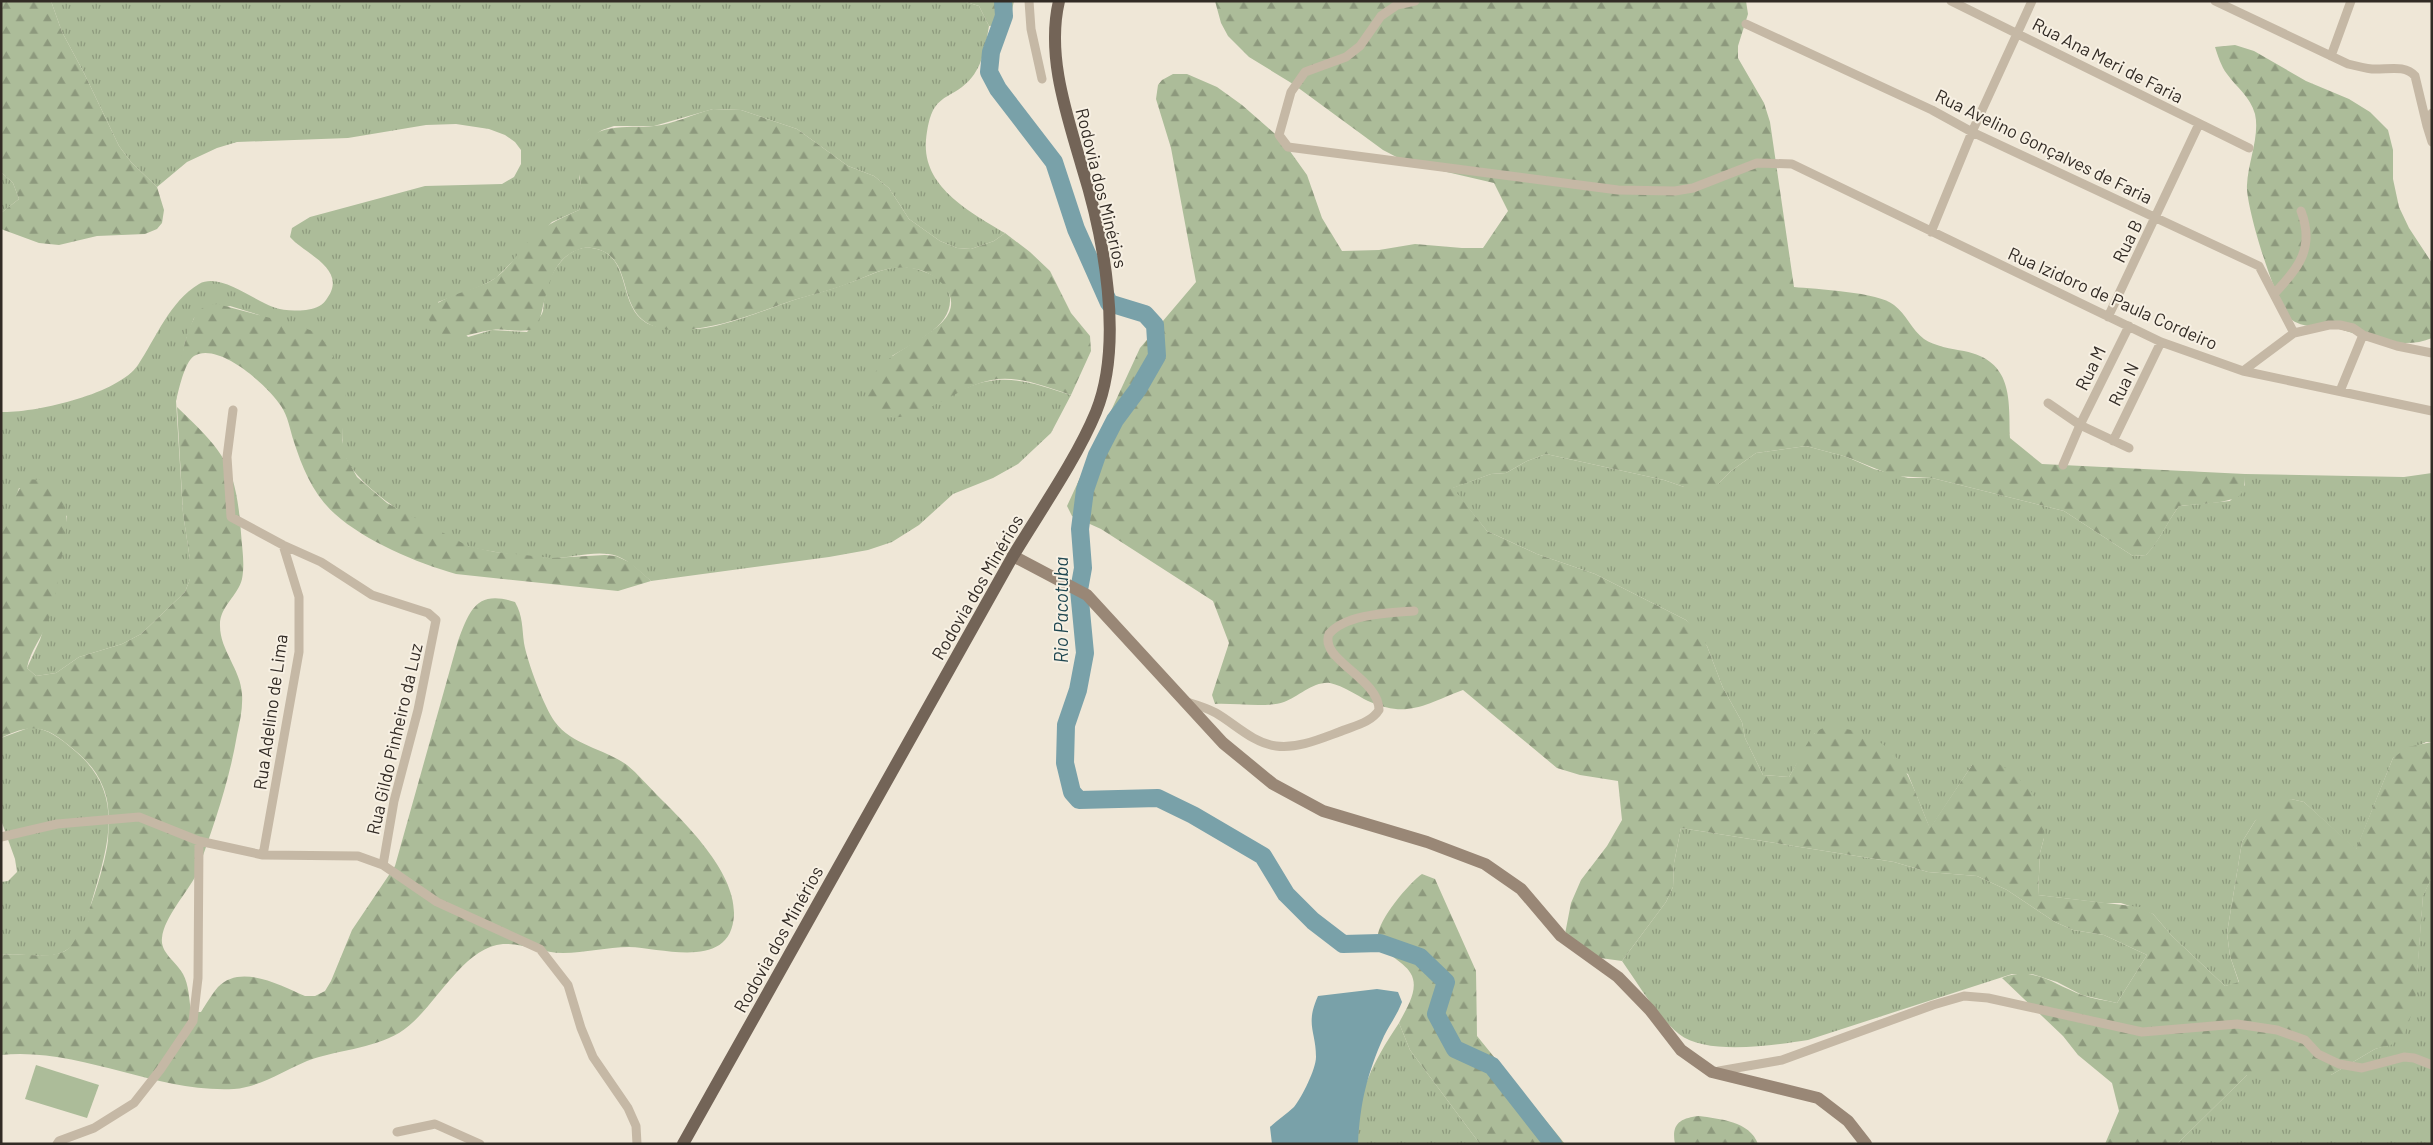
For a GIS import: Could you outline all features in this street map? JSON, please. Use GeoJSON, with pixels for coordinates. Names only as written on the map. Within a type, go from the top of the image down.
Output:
{"type":"FeatureCollection","features":[{"type":"Feature","properties":{"kind":"main road","name":"Rodovia dos Minérios"},"geometry":{"type":"LineString","coordinates":[[683,1144],[1013,556],[1061,478],[1096,411],[1109,358],[1110,324],[1105,262],[1083,170],[1061,96],[1056,47],[1058,1]]}},
{"type":"Feature","properties":{"kind":"street"},"geometry":{"type":"LineString","coordinates":[[1029,1],[1031,28],[1042,79]]}},
{"type":"Feature","properties":{"kind":"street","name":"Rua Izidoro de Paula Cordeiro"},"geometry":{"type":"LineString","coordinates":[[1415,1],[1397,5],[1381,16],[1360,46],[1346,57],[1305,72],[1290,92],[1279,135],[1288,147],[1588,186],[1656,192],[1693,188],[1757,163],[1792,164],[2162,342],[2243,371],[2432,411]]}},
{"type":"Feature","properties":{"kind":"street","name":"Rua Ana Meri de Faria"},"geometry":{"type":"LineString","coordinates":[[1951,1],[2249,148]]}},
{"type":"Feature","properties":{"kind":"street"},"geometry":{"type":"LineString","coordinates":[[1932,232],[1972,132],[2032,1]]}},
{"type":"Feature","properties":{"kind":"street"},"geometry":{"type":"LineString","coordinates":[[2215,1],[2348,64],[2411,71],[2415,76],[2432,142]]}},
{"type":"Feature","properties":{"kind":"street"},"geometry":{"type":"LineString","coordinates":[[2331,56],[2351,1]]}},
{"type":"Feature","properties":{"kind":"street","name":"Rua Avelino Gonçalves de Faria"},"geometry":{"type":"LineString","coordinates":[[1746,24],[1932,110],[1972,132],[2259,266],[2294,333]]}},
{"type":"Feature","properties":{"kind":"street"},"geometry":{"type":"LineString","coordinates":[[2427,126],[2432,112]]}},
{"type":"Feature","properties":{"kind":"street","name":"Rua B"},"geometry":{"type":"LineString","coordinates":[[2108,317],[2156,219],[2199,124]]}},
{"type":"Feature","properties":{"kind":"street"},"geometry":{"type":"LineString","coordinates":[[2274,294],[2292,275],[2302,258],[2307,241],[2307,228],[2300,211]]}},
{"type":"Feature","properties":{"kind":"street"},"geometry":{"type":"LineString","coordinates":[[2243,371],[2294,333],[2329,325],[2353,328],[2363,335],[2397,346],[2432,352]]}},
{"type":"Feature","properties":{"kind":"street","name":"Rua M"},"geometry":{"type":"LineString","coordinates":[[2064,464],[2080,425],[2129,326]]}},
{"type":"Feature","properties":{"kind":"street"},"geometry":{"type":"LineString","coordinates":[[2340,391],[2363,335]]}},
{"type":"Feature","properties":{"kind":"street","name":"Rua N"},"geometry":{"type":"LineString","coordinates":[[2113,441],[2162,342]]}},
{"type":"Feature","properties":{"kind":"street"},"geometry":{"type":"LineString","coordinates":[[2048,403],[2080,425],[2129,448]]}},
{"type":"Feature","properties":{"kind":"street"},"geometry":{"type":"LineString","coordinates":[[233,410],[227,457],[231,517],[283,545]]}},
{"type":"Feature","properties":{"kind":"street","name":"Rua Gildo Pinheiro da Luz"},"geometry":{"type":"LineString","coordinates":[[283,545],[321,562],[372,595],[428,613],[436,620],[418,710],[394,801],[383,865]]}},
{"type":"Feature","properties":{"kind":"street","name":"Rua Adelino de Lima"},"geometry":{"type":"LineString","coordinates":[[263,855],[299,652],[299,598],[283,545]]}},
{"type":"Feature","properties":{"kind":"street"},"geometry":{"type":"LineString","coordinates":[[1013,556],[1087,595],[1223,743],[1272,784],[1323,811],[1427,842],[1485,864],[1521,889],[1561,936],[1618,977],[1650,1010],[1681,1050],[1712,1072],[1818,1098],[1848,1122],[1866,1144]]}},
{"type":"Feature","properties":{"kind":"street"},"geometry":{"type":"LineString","coordinates":[[1187,702],[1204,707],[1254,739],[1276,746],[1294,746],[1319,740],[1367,721],[1375,716],[1379,710],[1379,702],[1368,685],[1333,655],[1328,645],[1329,634],[1339,626],[1363,617],[1414,612]]}},
{"type":"Feature","properties":{"kind":"street"},"geometry":{"type":"LineString","coordinates":[[1,837],[57,824],[139,817],[199,841],[263,855],[358,856],[383,865],[437,902],[540,948],[568,985],[581,1028],[593,1057],[628,1108],[636,1126],[637,1144]]}},
{"type":"Feature","properties":{"kind":"street"},"geometry":{"type":"LineString","coordinates":[[57,1144],[59,1141],[94,1128],[134,1103],[160,1070],[193,1021],[198,978],[199,841]]}},
{"type":"Feature","properties":{"kind":"street"},"geometry":{"type":"LineString","coordinates":[[1712,1072],[1739,1069],[1782,1060],[1933,1005],[1964,996],[1988,998],[2142,1032],[2237,1024],[2277,1030],[2305,1040],[2318,1054],[2339,1064],[2362,1068],[2404,1057],[2414,1058],[2432,1065]]}},
{"type":"Feature","properties":{"kind":"street"},"geometry":{"type":"LineString","coordinates":[[397,1132],[435,1124],[480,1144]]}},
{"type":"Feature","properties":{"kind":"green space"},"geometry":{"type":"Polygon","coordinates":[[[1,1],[51,1],[62,32],[119,146],[131,162],[157,187],[164,210],[162,223],[157,229],[145,234],[97,236],[59,245],[39,243],[1,229],[1,213],[19,199],[13,183],[1,172],[1,1]]]}},
{"type":"Feature","properties":{"kind":"green space"},"geometry":{"type":"Polygon","coordinates":[[[51,1],[963,1],[979,6],[989,26],[982,60],[969,81],[935,107],[927,132],[927,157],[940,185],[951,196],[977,216],[1005,233],[994,241],[971,249],[957,248],[940,241],[909,219],[889,188],[874,176],[848,166],[797,129],[741,110],[713,109],[654,126],[614,126],[602,130],[588,140],[579,177],[584,197],[579,210],[552,222],[496,278],[481,286],[438,302],[468,337],[492,330],[527,332],[542,314],[545,292],[557,266],[573,252],[581,248],[590,248],[608,254],[615,262],[631,304],[645,322],[662,327],[693,329],[715,326],[742,318],[888,269],[908,267],[932,275],[941,281],[950,294],[949,308],[945,317],[930,333],[892,356],[964,389],[978,384],[1005,380],[1031,383],[1071,395],[1051,433],[1018,464],[993,478],[953,494],[919,525],[892,542],[868,550],[829,557],[651,581],[626,561],[609,554],[549,558],[509,554],[470,547],[439,534],[402,512],[368,486],[355,473],[347,460],[344,450],[342,435],[343,419],[259,315],[230,306],[194,318],[185,342],[176,401],[183,513],[190,560],[190,579],[185,592],[141,634],[122,644],[79,657],[56,673],[36,676],[27,668],[40,640],[54,596],[67,516],[19,488],[9,519],[1,531],[1,412],[34,409],[75,400],[113,385],[128,375],[138,365],[164,321],[180,300],[189,291],[207,281],[226,284],[265,304],[281,309],[293,311],[306,310],[319,306],[326,300],[332,289],[332,279],[329,271],[290,237],[292,228],[310,217],[425,186],[502,184],[514,177],[521,164],[521,150],[515,142],[505,135],[489,129],[456,124],[426,125],[348,138],[237,142],[217,148],[187,162],[157,187],[131,162],[119,146],[62,32],[51,1]]]}},
{"type":"Feature","properties":{"kind":"green space"},"geometry":{"type":"Polygon","coordinates":[[[963,1],[1014,1],[1010,19],[1001,25],[989,26],[979,6],[963,1]]]}},
{"type":"Feature","properties":{"kind":"green space"},"geometry":{"type":"Polygon","coordinates":[[[1215,1],[1746,1],[1748,14],[1738,46],[1738,58],[1764,103],[1770,122],[1794,287],[1861,294],[1886,301],[1894,305],[1906,317],[1924,339],[1933,344],[1980,356],[1992,363],[2000,372],[2005,383],[2008,396],[2010,438],[2042,464],[2245,474],[2244,487],[2241,494],[2222,502],[2179,506],[2146,555],[2133,556],[2064,511],[1932,478],[1894,476],[1847,457],[1806,446],[1756,453],[1731,471],[1718,484],[1706,489],[1684,487],[1664,480],[1546,454],[1527,461],[1506,473],[1491,474],[1453,488],[1487,531],[1537,554],[1595,574],[1686,620],[1699,633],[1707,646],[1723,688],[1742,722],[1745,738],[1763,775],[1789,777],[1810,739],[1820,729],[1835,727],[1863,734],[1879,742],[1901,764],[1909,778],[1930,828],[1972,765],[1980,760],[1998,763],[2029,788],[2041,808],[2045,822],[2044,838],[2040,853],[2038,895],[2140,907],[2153,914],[2172,936],[2225,986],[2239,982],[2230,956],[2227,933],[2242,842],[2255,821],[2270,807],[2281,801],[2291,799],[2304,802],[2356,849],[2393,758],[2408,747],[2432,742],[2432,877],[2423,896],[2415,1004],[2405,1033],[2391,1045],[2375,1049],[2331,1075],[2247,1075],[2177,1144],[2105,1144],[2119,1111],[2112,1083],[2078,1055],[2063,1036],[2002,978],[2013,975],[2034,975],[2090,998],[2117,1003],[2147,955],[2104,935],[2073,930],[2055,922],[2007,890],[1977,876],[1928,872],[1894,862],[1681,828],[1674,863],[1673,887],[1666,902],[1622,961],[1586,956],[1565,934],[1571,903],[1581,880],[1607,846],[1622,820],[1618,781],[1580,775],[1557,768],[1463,690],[1416,708],[1406,709],[1382,706],[1330,683],[1318,684],[1289,700],[1277,704],[1215,704],[1212,695],[1229,643],[1213,601],[1101,529],[1072,516],[1067,506],[1140,348],[1196,282],[1171,148],[1156,99],[1158,85],[1162,80],[1173,74],[1187,74],[1217,87],[1242,105],[1282,140],[1307,175],[1322,218],[1342,251],[1379,250],[1415,244],[1483,248],[1508,211],[1494,183],[1408,163],[1383,150],[1293,84],[1249,57],[1228,36],[1221,23],[1215,1]]]}},
{"type":"Feature","properties":{"kind":"green space"},"geometry":{"type":"Polygon","coordinates":[[[2235,45],[2254,51],[2306,81],[2349,99],[2370,112],[2388,130],[2393,150],[2393,179],[2399,207],[2409,228],[2432,263],[2432,338],[2410,343],[2387,342],[2337,329],[2304,325],[2292,320],[2286,312],[2278,297],[2263,256],[2248,196],[2248,176],[2256,131],[2255,114],[2247,97],[2225,71],[2215,47],[2235,45]]]}},
{"type":"Feature","properties":{"kind":"green space"},"geometry":{"type":"Polygon","coordinates":[[[713,109],[741,110],[797,129],[848,166],[874,176],[889,188],[909,219],[940,241],[957,248],[971,249],[994,241],[1005,233],[1030,252],[1050,271],[1071,313],[1090,336],[1091,351],[1071,395],[1022,380],[1002,379],[979,383],[913,414],[887,417],[875,412],[870,407],[868,401],[868,386],[874,374],[896,354],[934,329],[944,320],[949,311],[950,295],[946,288],[940,281],[916,269],[897,268],[880,271],[751,315],[711,326],[683,330],[659,328],[643,320],[634,309],[619,267],[610,256],[597,249],[584,248],[569,254],[560,262],[554,272],[537,328],[525,331],[492,330],[452,337],[438,332],[432,325],[429,315],[435,305],[494,279],[506,269],[536,234],[551,223],[579,210],[582,195],[578,168],[580,154],[585,143],[592,136],[611,128],[661,125],[713,109]]]}},
{"type":"Feature","properties":{"kind":"green space"},"geometry":{"type":"Polygon","coordinates":[[[1,172],[13,183],[19,199],[1,213],[1,172]]]}},
{"type":"Feature","properties":{"kind":"green space"},"geometry":{"type":"Polygon","coordinates":[[[217,304],[301,326],[316,333],[326,343],[343,375],[346,390],[342,440],[347,459],[357,477],[387,503],[468,546],[495,552],[552,558],[616,556],[631,563],[651,581],[618,591],[456,574],[408,557],[361,533],[335,514],[321,499],[301,461],[283,410],[266,388],[242,368],[216,355],[204,353],[194,356],[187,364],[176,401],[183,349],[192,322],[198,312],[206,306],[217,304]]]}},
{"type":"Feature","properties":{"kind":"green space"},"geometry":{"type":"Polygon","coordinates":[[[177,407],[217,449],[231,475],[239,510],[243,562],[240,585],[225,607],[220,619],[223,643],[241,685],[242,694],[241,714],[234,753],[220,805],[197,873],[167,922],[162,938],[166,953],[185,978],[191,1012],[201,1012],[218,987],[227,980],[238,977],[249,977],[273,982],[305,996],[315,996],[325,991],[352,930],[395,866],[458,641],[471,611],[483,601],[492,599],[515,602],[518,607],[524,643],[532,672],[555,722],[570,736],[631,768],[681,819],[717,865],[726,881],[732,898],[734,914],[730,932],[722,943],[709,950],[694,952],[629,947],[563,953],[510,944],[488,948],[474,956],[461,968],[412,1024],[399,1033],[377,1043],[318,1057],[244,1088],[204,1088],[146,1078],[89,1063],[60,1058],[31,1054],[1,1055],[1,955],[58,954],[65,951],[72,944],[86,917],[99,881],[107,849],[109,819],[105,793],[97,774],[83,758],[58,737],[43,730],[28,728],[1,738],[1,531],[15,498],[26,480],[43,481],[55,486],[63,496],[66,508],[65,538],[54,600],[49,619],[27,668],[36,676],[56,673],[79,657],[122,644],[141,634],[185,592],[190,579],[190,560],[183,513],[177,407]]]}},
{"type":"Feature","properties":{"kind":"green space"},"geometry":{"type":"Polygon","coordinates":[[[1806,446],[1847,457],[1874,469],[1908,478],[1932,478],[2064,511],[2133,556],[2146,555],[2179,506],[2230,501],[2245,485],[2245,474],[2404,477],[2432,473],[2432,742],[2426,742],[2393,758],[2356,850],[2304,802],[2291,799],[2255,821],[2242,842],[2227,933],[2230,956],[2239,983],[2225,986],[2172,936],[2153,914],[2121,903],[2104,903],[2038,895],[2040,853],[2044,838],[1972,765],[1930,829],[1908,774],[1815,733],[1789,777],[1763,775],[1745,738],[1742,722],[1723,688],[1707,646],[1686,620],[1595,574],[1537,554],[1487,531],[1452,488],[1491,474],[1506,473],[1527,461],[1546,454],[1664,480],[1684,487],[1718,484],[1731,471],[1756,453],[1806,446]]]}},
{"type":"Feature","properties":{"kind":"green space"},"geometry":{"type":"Polygon","coordinates":[[[31,727],[49,732],[59,738],[90,766],[101,783],[107,801],[109,819],[107,838],[99,877],[86,919],[80,934],[71,947],[58,954],[42,956],[1,955],[1,882],[8,881],[17,872],[15,859],[1,820],[1,738],[31,727]]]}},
{"type":"Feature","properties":{"kind":"green space"},"geometry":{"type":"Polygon","coordinates":[[[1681,828],[1894,862],[1928,872],[1977,876],[2007,890],[2055,922],[2073,930],[2104,935],[2147,955],[2117,1003],[2082,995],[2057,982],[2032,974],[2012,974],[1808,1040],[1741,1047],[1706,1045],[1691,1041],[1679,1034],[1663,1018],[1622,961],[1666,902],[1673,887],[1674,863],[1681,828]]]}},
{"type":"Feature","properties":{"kind":"green space"},"geometry":{"type":"Polygon","coordinates":[[[1422,874],[1435,879],[1476,971],[1477,1036],[1565,1144],[1480,1144],[1410,1050],[1399,1023],[1412,996],[1413,979],[1411,973],[1403,964],[1383,948],[1379,943],[1378,936],[1380,927],[1392,906],[1422,874]]]}},
{"type":"Feature","properties":{"kind":"green space"},"geometry":{"type":"Polygon","coordinates":[[[2432,877],[2432,1144],[2177,1144],[2247,1075],[2331,1075],[2375,1049],[2391,1044],[2417,973],[2423,895],[2432,877]]]}},
{"type":"Feature","properties":{"kind":"green space"},"geometry":{"type":"Polygon","coordinates":[[[1399,1023],[1410,1050],[1480,1144],[1353,1144],[1358,1110],[1367,1080],[1399,1023]]]}},
{"type":"Feature","properties":{"kind":"green space"},"geometry":{"type":"Polygon","coordinates":[[[36,1065],[99,1085],[87,1118],[25,1099],[36,1065]]]}},
{"type":"Feature","properties":{"kind":"green space"},"geometry":{"type":"Polygon","coordinates":[[[1699,1116],[1733,1122],[1748,1130],[1758,1144],[1675,1144],[1674,1131],[1678,1123],[1687,1118],[1699,1116]]]}},
{"type":"Feature","properties":{"kind":"water"},"geometry":{"type":"Polygon","coordinates":[[[1377,989],[1398,992],[1402,1002],[1384,1036],[1373,1063],[1363,1102],[1358,1144],[1272,1144],[1270,1127],[1294,1107],[1314,1068],[1316,1048],[1312,1028],[1312,1014],[1318,996],[1377,989]]]}},
{"type":"Feature","properties":{"kind":"waterway","name":"Rio Pacotuba"},"geometry":{"type":"LineString","coordinates":[[1003,1],[1004,16],[991,52],[989,72],[998,89],[1054,162],[1076,229],[1109,303],[1145,314],[1155,325],[1157,356],[1138,389],[1115,420],[1097,455],[1085,490],[1080,529],[1083,568],[1079,590],[1085,653],[1078,690],[1066,725],[1065,763],[1072,792],[1079,800],[1158,798],[1193,815],[1263,856],[1286,894],[1313,921],[1343,944],[1380,943],[1420,957],[1446,982],[1436,1014],[1455,1049],[1492,1066],[1553,1144]]}}]}
